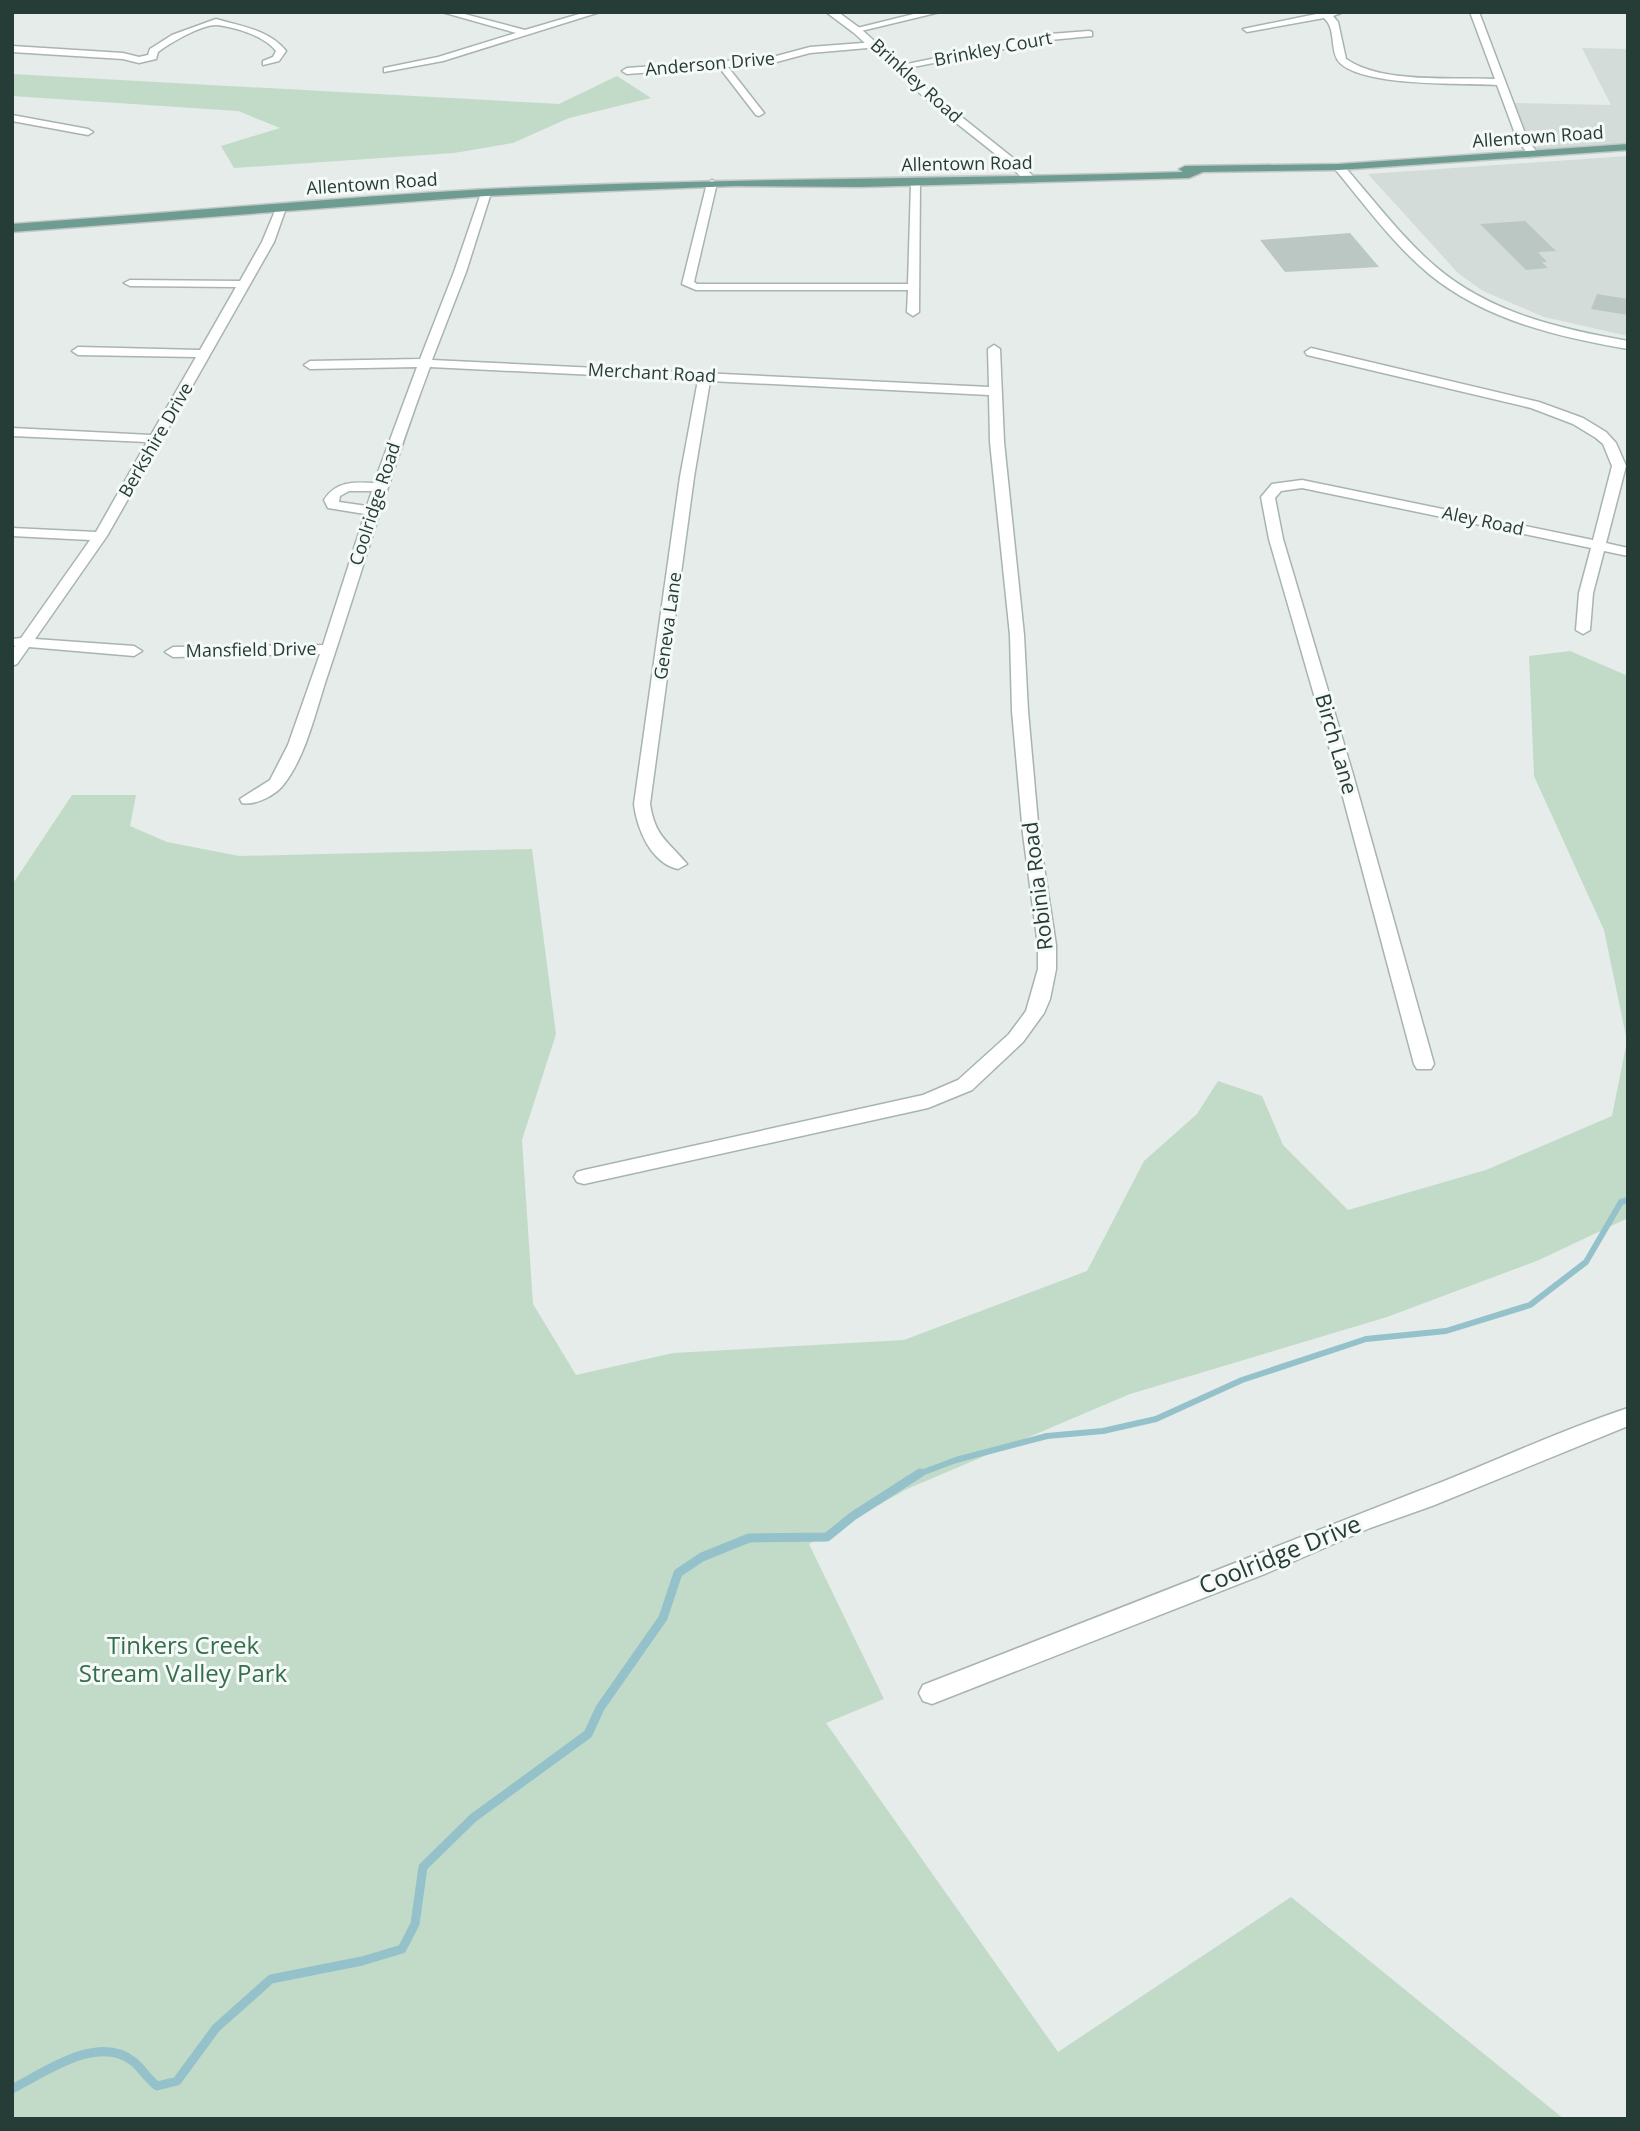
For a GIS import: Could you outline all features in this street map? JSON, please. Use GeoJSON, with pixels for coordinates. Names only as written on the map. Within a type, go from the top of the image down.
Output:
{"type":"FeatureCollection","features":[{"type":"Feature","properties":{"kind":"main road","name":"Brinkley Road"},"geometry":{"type":"LineString","coordinates":[[831,12],[857,29],[928,95],[1027,176]]}},
{"type":"Feature","properties":{"kind":"main road","name":"Allentown Road"},"geometry":{"type":"LineString","coordinates":[[735,183],[751,179],[1189,175],[1199,170],[1339,167],[1628,147]]}},
{"type":"Feature","properties":{"kind":"main road"},"geometry":{"type":"LineString","coordinates":[[1339,167],[1424,263],[1458,289],[1489,306],[1524,320],[1574,335],[1628,345]]}},
{"type":"Feature","properties":{"kind":"main road","name":"Allentown Road"},"geometry":{"type":"LineString","coordinates":[[14,229],[486,193],[712,183],[915,183],[1027,176]]}},
{"type":"Feature","properties":{"kind":"street"},"geometry":{"type":"LineString","coordinates":[[446,12],[525,33]]}},
{"type":"Feature","properties":{"kind":"street"},"geometry":{"type":"LineString","coordinates":[[387,70],[440,59],[596,12]]}},
{"type":"Feature","properties":{"kind":"street"},"geometry":{"type":"LineString","coordinates":[[857,29],[936,12]]}},
{"type":"Feature","properties":{"kind":"street"},"geometry":{"type":"LineString","coordinates":[[1247,29],[1342,12]]}},
{"type":"Feature","properties":{"kind":"street"},"geometry":{"type":"LineString","coordinates":[[1474,12],[1522,139],[1534,155]]}},
{"type":"Feature","properties":{"kind":"street"},"geometry":{"type":"LineString","coordinates":[[1325,15],[1334,22],[1342,60],[1356,70],[1394,78],[1501,82]]}},
{"type":"Feature","properties":{"kind":"street"},"geometry":{"type":"LineString","coordinates":[[12,49],[146,60],[153,57],[156,48],[215,17],[278,46],[281,51],[279,56],[266,64]]}},
{"type":"Feature","properties":{"kind":"street","name":"Brinkley Court"},"geometry":{"type":"LineString","coordinates":[[898,67],[1050,37],[1089,34]]}},
{"type":"Feature","properties":{"kind":"street","name":"Anderson Drive"},"geometry":{"type":"LineString","coordinates":[[627,71],[769,61],[810,50],[876,45]]}},
{"type":"Feature","properties":{"kind":"street"},"geometry":{"type":"LineString","coordinates":[[720,63],[759,113]]}},
{"type":"Feature","properties":{"kind":"street"},"geometry":{"type":"LineString","coordinates":[[12,118],[88,132]]}},
{"type":"Feature","properties":{"kind":"street"},"geometry":{"type":"LineString","coordinates":[[712,183],[688,284],[914,287]]}},
{"type":"Feature","properties":{"kind":"street"},"geometry":{"type":"LineString","coordinates":[[914,312],[915,183]]}},
{"type":"Feature","properties":{"kind":"street","name":"Coolridge Road"},"geometry":{"type":"LineString","coordinates":[[248,799],[271,789],[282,777],[310,706],[379,487],[460,272],[486,193]]}},
{"type":"Feature","properties":{"kind":"street","name":"Berkshire Drive"},"geometry":{"type":"LineString","coordinates":[[12,661],[20,642],[100,536],[206,354],[272,234],[281,208]]}},
{"type":"Feature","properties":{"kind":"street"},"geometry":{"type":"LineString","coordinates":[[130,284],[244,284]]}},
{"type":"Feature","properties":{"kind":"street","name":"Robinia Road"},"geometry":{"type":"LineString","coordinates":[[584,1177],[928,1101],[965,1085],[1016,1038],[1035,1013],[1045,984],[1047,945],[1031,834],[994,391],[993,349]]}},
{"type":"Feature","properties":{"kind":"street"},"geometry":{"type":"LineString","coordinates":[[78,351],[206,354]]}},
{"type":"Feature","properties":{"kind":"street"},"geometry":{"type":"LineString","coordinates":[[1311,352],[1557,412],[1591,427],[1609,443],[1619,466],[1586,593],[1583,630]]}},
{"type":"Feature","properties":{"kind":"street","name":"Merchant Road"},"geometry":{"type":"LineString","coordinates":[[310,365],[424,363],[994,391]]}},
{"type":"Feature","properties":{"kind":"street","name":"Geneva Lane"},"geometry":{"type":"LineString","coordinates":[[678,864],[653,840],[643,819],[642,804],[659,700],[687,477],[705,375]]}},
{"type":"Feature","properties":{"kind":"street"},"geometry":{"type":"LineString","coordinates":[[12,432],[156,439]]}},
{"type":"Feature","properties":{"kind":"street","name":"Birch Lane"},"geometry":{"type":"LineString","coordinates":[[1338,491],[1302,484],[1284,484],[1271,492],[1269,508],[1424,1063]]}},
{"type":"Feature","properties":{"kind":"street"},"geometry":{"type":"LineString","coordinates":[[371,511],[341,508],[333,505],[331,500],[341,488],[379,487]]}},
{"type":"Feature","properties":{"kind":"street","name":"Aley Road"},"geometry":{"type":"LineString","coordinates":[[1338,491],[1628,552]]}},
{"type":"Feature","properties":{"kind":"street"},"geometry":{"type":"LineString","coordinates":[[12,532],[100,536]]}},
{"type":"Feature","properties":{"kind":"street"},"geometry":{"type":"LineString","coordinates":[[20,642],[134,651]]}},
{"type":"Feature","properties":{"kind":"street","name":"Mansfield Drive"},"geometry":{"type":"LineString","coordinates":[[173,652],[328,649]]}},
{"type":"Feature","properties":{"kind":"street","name":"Coolridge Drive"},"geometry":{"type":"LineString","coordinates":[[932,1693],[1258,1566],[1362,1521],[1628,1417]]}},
{"type":"Feature","properties":{"kind":"shaded area"},"geometry":{"type":"Polygon","coordinates":[[[1582,48],[1628,49],[1628,144],[1541,151],[1529,147],[1513,103],[1611,105],[1582,48]]]}},
{"type":"Feature","properties":{"kind":"shaded area"},"geometry":{"type":"Polygon","coordinates":[[[1628,156],[1628,336],[1544,317],[1483,291],[1458,273],[1368,174],[1628,156]]]}},
{"type":"Feature","properties":{"kind":"green space"},"geometry":{"type":"Polygon","coordinates":[[[12,74],[559,104],[617,76],[651,98],[569,118],[513,143],[454,153],[234,168],[221,146],[280,128],[238,111],[12,96],[12,74]]]}},
{"type":"Feature","properties":{"kind":"green space","name":"Tinkers Creek Stream Valley Park"},"geometry":{"type":"Polygon","coordinates":[[[1570,651],[1628,676],[1628,1218],[1539,1260],[1387,1317],[1130,1394],[907,1489],[809,1544],[884,1699],[826,1723],[1058,2052],[1291,1897],[1564,2119],[12,2119],[12,885],[72,795],[136,795],[130,826],[167,842],[239,856],[532,849],[556,1034],[522,1140],[533,1304],[576,1375],[673,1353],[904,1340],[1087,1271],[1144,1161],[1197,1114],[1218,1081],[1262,1096],[1283,1145],[1348,1210],[1486,1170],[1612,1116],[1627,1041],[1604,930],[1534,776],[1529,656],[1570,651]]]}},
{"type":"Feature","properties":{"kind":"building"},"geometry":{"type":"Polygon","coordinates":[[[1525,221],[1556,251],[1538,252],[1547,262],[1542,262],[1548,268],[1526,270],[1480,224],[1525,221]]]}},
{"type":"Feature","properties":{"kind":"building"},"geometry":{"type":"Polygon","coordinates":[[[1350,233],[1379,267],[1285,272],[1260,240],[1350,233]]]}},
{"type":"Feature","properties":{"kind":"building"},"geometry":{"type":"Polygon","coordinates":[[[1597,294],[1628,299],[1628,315],[1591,309],[1597,294]]]}},
{"type":"Feature","properties":{"kind":"waterway"},"geometry":{"type":"LineString","coordinates":[[918,1474],[956,1460],[1047,1436],[1103,1431],[1156,1419],[1242,1380],[1366,1339],[1446,1331],[1530,1305],[1586,1262],[1621,1202],[1628,1200]]}},
{"type":"Feature","properties":{"kind":"waterway"},"geometry":{"type":"LineString","coordinates":[[12,2089],[72,2058],[105,2052],[120,2054],[134,2062],[157,2086],[177,2081],[216,2028],[271,1979],[362,1961],[402,1949],[415,1924],[423,1867],[473,1818],[588,1734],[600,1708],[663,1618],[678,1573],[702,1557],[749,1538],[827,1537],[853,1516],[918,1474]]}}]}
